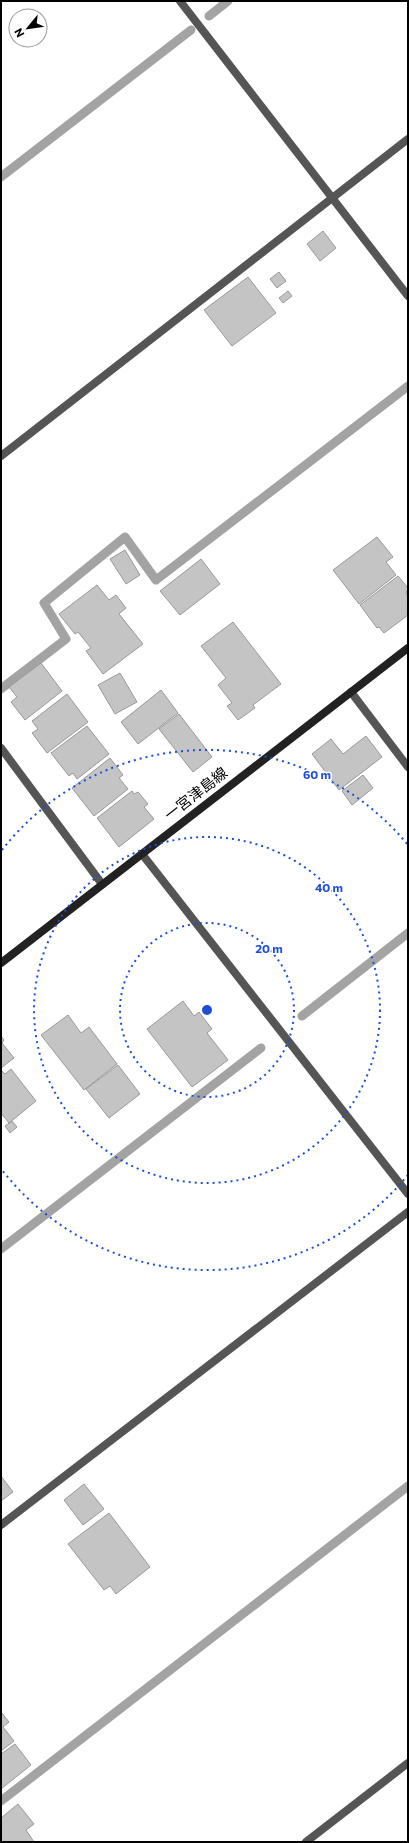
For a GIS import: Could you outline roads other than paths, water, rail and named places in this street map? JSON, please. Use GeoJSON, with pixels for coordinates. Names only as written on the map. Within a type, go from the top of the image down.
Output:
{"type":"FeatureCollection","features":[{"type":"Feature","properties":{"kind":"main road","name":"一宮津島線"},"geometry":{"type":"LineString","coordinates":[[1,963],[408,648]]}},
{"type":"Feature","properties":{"kind":"street"},"geometry":{"type":"LineString","coordinates":[[180,1],[408,296]]}},
{"type":"Feature","properties":{"kind":"street"},"geometry":{"type":"LineString","coordinates":[[1,456],[408,139]]}},
{"type":"Feature","properties":{"kind":"street"},"geometry":{"type":"LineString","coordinates":[[351,692],[408,768]]}},
{"type":"Feature","properties":{"kind":"street"},"geometry":{"type":"LineString","coordinates":[[1,748],[102,884]]}},
{"type":"Feature","properties":{"kind":"street"},"geometry":{"type":"LineString","coordinates":[[142,854],[408,1194]]}},
{"type":"Feature","properties":{"kind":"street"},"geometry":{"type":"LineString","coordinates":[[1,1525],[408,1212]]}},
{"type":"Feature","properties":{"kind":"street"},"geometry":{"type":"LineString","coordinates":[[306,1842],[408,1763]]}},
{"type":"Feature","properties":{"kind":"waterway"},"geometry":{"type":"LineString","coordinates":[[209,16],[228,1]]}},
{"type":"Feature","properties":{"kind":"waterway"},"geometry":{"type":"LineString","coordinates":[[1,177],[191,30]]}},
{"type":"Feature","properties":{"kind":"waterway"},"geometry":{"type":"LineString","coordinates":[[1,689],[66,639],[44,603],[125,537],[156,580],[408,386]]}},
{"type":"Feature","properties":{"kind":"waterway"},"geometry":{"type":"LineString","coordinates":[[302,1016],[408,933]]}},
{"type":"Feature","properties":{"kind":"waterway"},"geometry":{"type":"LineString","coordinates":[[1,1249],[261,1048]]}},
{"type":"Feature","properties":{"kind":"waterway"},"geometry":{"type":"LineString","coordinates":[[1,1801],[408,1486]]}}]}
